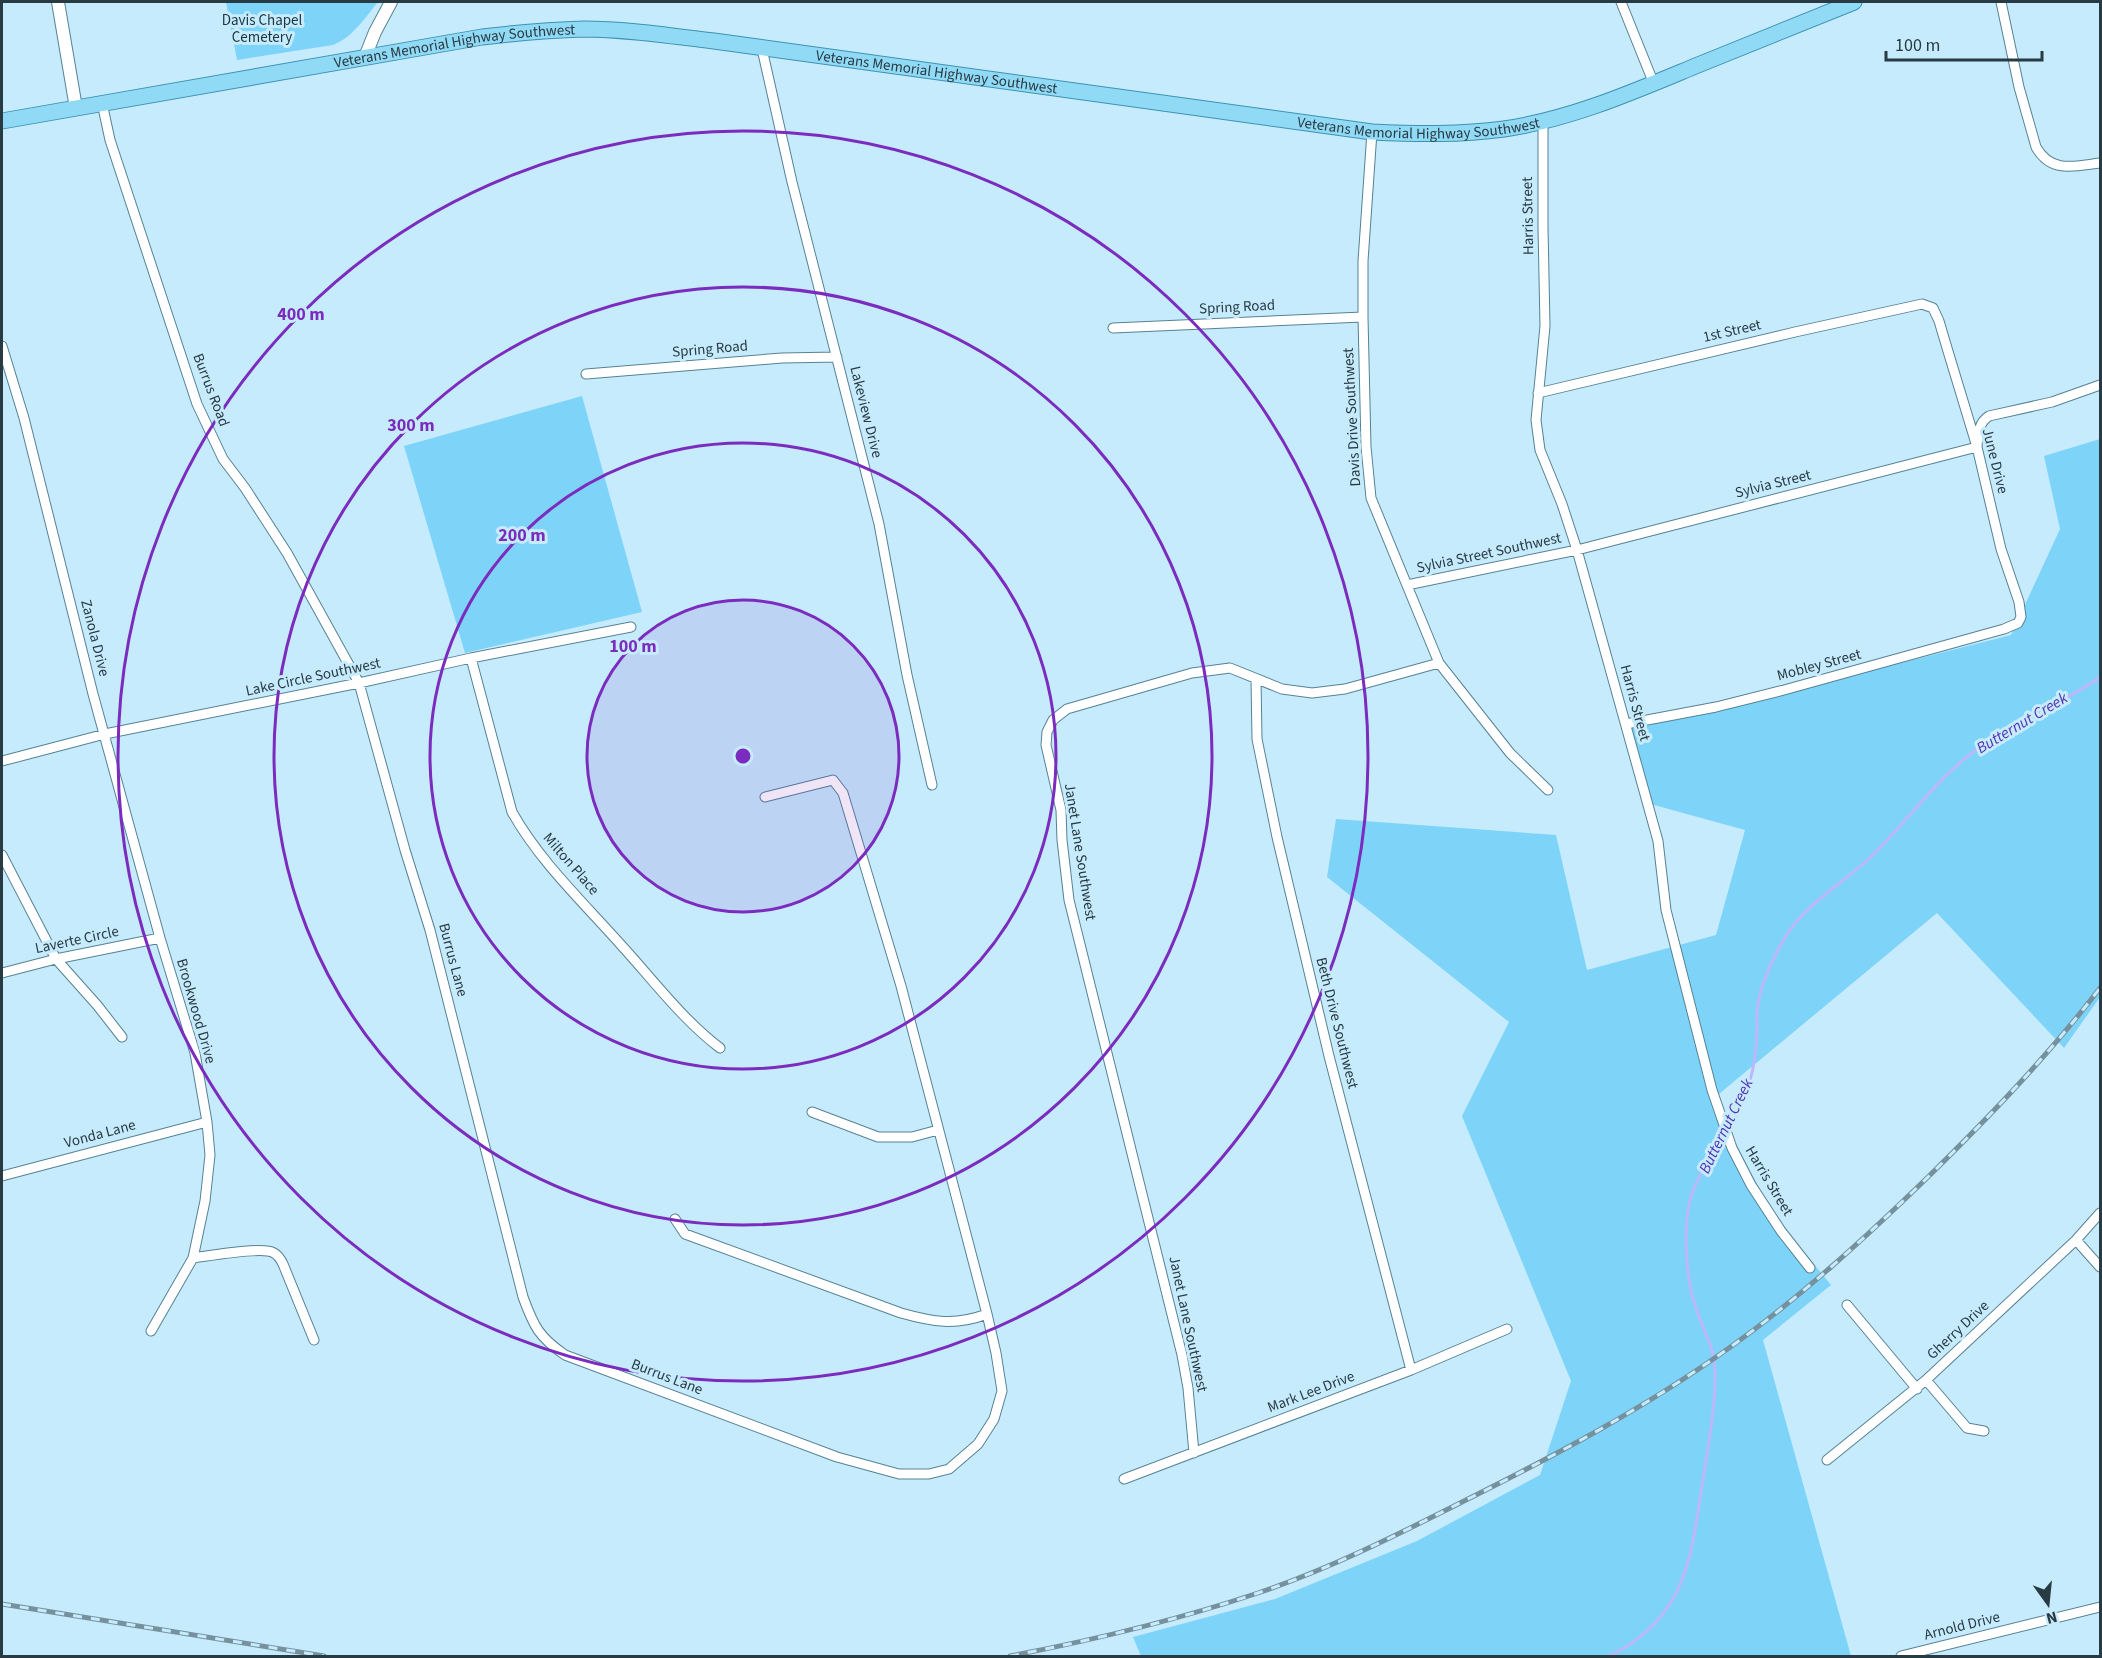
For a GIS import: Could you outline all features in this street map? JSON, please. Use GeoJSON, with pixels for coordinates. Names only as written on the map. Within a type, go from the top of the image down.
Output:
{"type":"FeatureCollection","features":[{"type":"Feature","properties":{"kind":"main road","name":"Veterans Memorial Highway Southwest"},"geometry":{"type":"LineString","coordinates":[[2,121],[482,37],[586,29],[640,33],[1372,132],[1466,133],[1543,121],[1577,112],[1654,84],[1854,2]]}},
{"type":"Feature","properties":{"kind":"street"},"geometry":{"type":"LineString","coordinates":[[58,2],[76,108]]}},
{"type":"Feature","properties":{"kind":"street"},"geometry":{"type":"LineString","coordinates":[[365,57],[391,2]]}},
{"type":"Feature","properties":{"kind":"street"},"geometry":{"type":"LineString","coordinates":[[1621,2],[1654,84]]}},
{"type":"Feature","properties":{"kind":"street"},"geometry":{"type":"LineString","coordinates":[[2001,2],[2019,87],[2036,147],[2049,163],[2062,166],[2100,163]]}},
{"type":"Feature","properties":{"kind":"street","name":"Lakeview Drive"},"geometry":{"type":"LineString","coordinates":[[762,49],[792,182],[879,524],[907,675],[932,785]]}},
{"type":"Feature","properties":{"kind":"street","name":"Burrus Road"},"geometry":{"type":"LineString","coordinates":[[102,103],[108,133],[197,404],[223,459],[281,543],[359,683]]}},
{"type":"Feature","properties":{"kind":"street","name":"Harris Street"},"geometry":{"type":"LineString","coordinates":[[1543,121],[1542,211],[1545,326],[1536,420],[1540,450],[1577,549],[1658,842],[1666,910],[1712,1090],[1732,1148],[1751,1185],[1781,1231],[1810,1268]]}},
{"type":"Feature","properties":{"kind":"street","name":"Davis Drive Southwest"},"geometry":{"type":"LineString","coordinates":[[1372,132],[1363,261],[1366,447],[1371,498],[1439,663],[1510,753],[1548,790]]}},
{"type":"Feature","properties":{"kind":"street","name":"1st Street"},"geometry":{"type":"LineString","coordinates":[[1538,393],[1922,304],[1933,308]]}},
{"type":"Feature","properties":{"kind":"street","name":"June Drive"},"geometry":{"type":"LineString","coordinates":[[1933,308],[1977,447],[2001,549],[2019,602],[2021,617],[2018,623]]}},
{"type":"Feature","properties":{"kind":"street","name":"Spring Road"},"geometry":{"type":"LineString","coordinates":[[1113,328],[1363,317]]}},
{"type":"Feature","properties":{"kind":"street","name":"Zanola Drive"},"geometry":{"type":"LineString","coordinates":[[2,346],[24,418],[93,694],[160,938]]}},
{"type":"Feature","properties":{"kind":"street","name":"Spring Road"},"geometry":{"type":"LineString","coordinates":[[586,374],[782,358],[837,357]]}},
{"type":"Feature","properties":{"kind":"street"},"geometry":{"type":"LineString","coordinates":[[1977,447],[1983,419],[2043,404],[2100,385]]}},
{"type":"Feature","properties":{"kind":"street","name":"Sylvia Street"},"geometry":{"type":"LineString","coordinates":[[1577,549],[1977,447]]}},
{"type":"Feature","properties":{"kind":"street","name":"Sylvia Street Southwest"},"geometry":{"type":"LineString","coordinates":[[1407,585],[1577,549]]}},
{"type":"Feature","properties":{"kind":"street","name":"Mobley Street"},"geometry":{"type":"LineString","coordinates":[[1626,724],[1716,707],[1784,690],[2004,629],[2018,623]]}},
{"type":"Feature","properties":{"kind":"street","name":"Lake Circle Southwest"},"geometry":{"type":"LineString","coordinates":[[2,761],[105,734],[631,627]]}},
{"type":"Feature","properties":{"kind":"street","name":"Milton Place"},"geometry":{"type":"LineString","coordinates":[[471,658],[512,812],[521,829],[546,861],[674,1004],[720,1048]]}},
{"type":"Feature","properties":{"kind":"street","name":"Janet Lane Southwest"},"geometry":{"type":"LineString","coordinates":[[1194,1453],[1188,1388],[1182,1355],[1069,900],[1061,810],[1046,745],[1047,732],[1053,720],[1067,709],[1192,673],[1230,668],[1282,689],[1312,693],[1345,688],[1439,663]]}},
{"type":"Feature","properties":{"kind":"street","name":"Beth Drive Southwest"},"geometry":{"type":"LineString","coordinates":[[1256,679],[1257,739],[1277,837],[1329,1056],[1411,1370]]}},
{"type":"Feature","properties":{"kind":"street","name":"Burrus Lane"},"geometry":{"type":"LineString","coordinates":[[359,683],[405,850],[430,930],[523,1297],[532,1323],[546,1342],[565,1355],[837,1457],[899,1474],[929,1474],[949,1469],[978,1444],[994,1419],[1002,1391],[987,1314],[901,986],[843,793],[833,780],[765,797]]}},
{"type":"Feature","properties":{"kind":"street"},"geometry":{"type":"LineString","coordinates":[[2,855],[56,959],[122,1037]]}},
{"type":"Feature","properties":{"kind":"street","name":"Laverte Circle"},"geometry":{"type":"LineString","coordinates":[[2,973],[56,959],[160,938]]}},
{"type":"Feature","properties":{"kind":"street","name":"Brookwood Drive"},"geometry":{"type":"LineString","coordinates":[[151,1331],[194,1258],[205,1201],[210,1155],[207,1122],[195,1053],[160,938]]}},
{"type":"Feature","properties":{"kind":"street"},"geometry":{"type":"LineString","coordinates":[[812,1112],[878,1137],[912,1137],[938,1130]]}},
{"type":"Feature","properties":{"kind":"street","name":"Vonda Lane"},"geometry":{"type":"LineString","coordinates":[[2,1176],[207,1122]]}},
{"type":"Feature","properties":{"kind":"street","name":"Gherry Drive"},"geometry":{"type":"LineString","coordinates":[[1827,1460],[1917,1389],[2076,1240],[2100,1213]]}},
{"type":"Feature","properties":{"kind":"street"},"geometry":{"type":"LineString","coordinates":[[675,1219],[685,1234],[901,1313],[932,1322],[974,1319],[987,1314]]}},
{"type":"Feature","properties":{"kind":"street"},"geometry":{"type":"LineString","coordinates":[[2076,1240],[2100,1267]]}},
{"type":"Feature","properties":{"kind":"street"},"geometry":{"type":"LineString","coordinates":[[194,1258],[250,1251],[269,1251],[276,1254],[283,1264],[314,1340]]}},
{"type":"Feature","properties":{"kind":"street"},"geometry":{"type":"LineString","coordinates":[[1847,1305],[1917,1389]]}},
{"type":"Feature","properties":{"kind":"street","name":"Mark Lee Drive"},"geometry":{"type":"LineString","coordinates":[[1124,1479],[1411,1370],[1507,1329]]}},
{"type":"Feature","properties":{"kind":"street"},"geometry":{"type":"LineString","coordinates":[[1926,1380],[1967,1428],[1984,1431]]}},
{"type":"Feature","properties":{"kind":"street","name":"Arnold Drive"},"geometry":{"type":"LineString","coordinates":[[1901,1656],[2100,1607]]}},
{"type":"Feature","properties":{"kind":"green space","name":"Davis Chapel Cemetery"},"geometry":{"type":"Polygon","coordinates":[[[226,2],[378,2],[353,32],[333,45],[237,60],[226,2]]]}},
{"type":"Feature","properties":{"kind":"green space"},"geometry":{"type":"Polygon","coordinates":[[[582,396],[642,612],[465,653],[404,446],[582,396]]]}},
{"type":"Feature","properties":{"kind":"green space"},"geometry":{"type":"Polygon","coordinates":[[[2100,439],[2100,997],[2064,1048],[1937,913],[1713,1099],[1772,1213],[1831,1285],[1763,1340],[1851,1656],[1141,1656],[1133,1637],[1275,1599],[1417,1541],[1540,1475],[1571,1381],[1462,1116],[1509,1022],[1327,877],[1336,819],[1556,835],[1587,970],[1716,935],[1745,830],[1643,802],[1623,726],[1685,718],[2011,635],[2060,529],[2044,456],[2100,439]]]}},
{"type":"Feature","properties":{"kind":"waterway","name":"Butternut Creek"},"geometry":{"type":"LineString","coordinates":[[1728,1130],[1745,1095],[1752,1071],[1758,1005],[1763,985],[1778,949],[1790,929],[1820,899],[1878,850],[1957,765],[2003,732],[2069,697],[2100,677]]}},
{"type":"Feature","properties":{"kind":"waterway","name":"Butternut Creek"},"geometry":{"type":"LineString","coordinates":[[1609,1656],[1628,1646],[1645,1632],[1667,1608],[1685,1573],[1692,1544],[1711,1427],[1715,1368],[1690,1284],[1687,1254],[1688,1212],[1696,1183],[1724,1136]]}},
{"type":"Feature","properties":{"kind":"railway"},"geometry":{"type":"LineString","coordinates":[[1010,1656],[1166,1621],[1258,1593],[1336,1563],[1565,1449],[1665,1391],[1756,1329],[1832,1266],[1880,1222],[2017,1086],[2100,988]]}},
{"type":"Feature","properties":{"kind":"railway"},"geometry":{"type":"LineString","coordinates":[[2,1604],[324,1656]]}}]}
